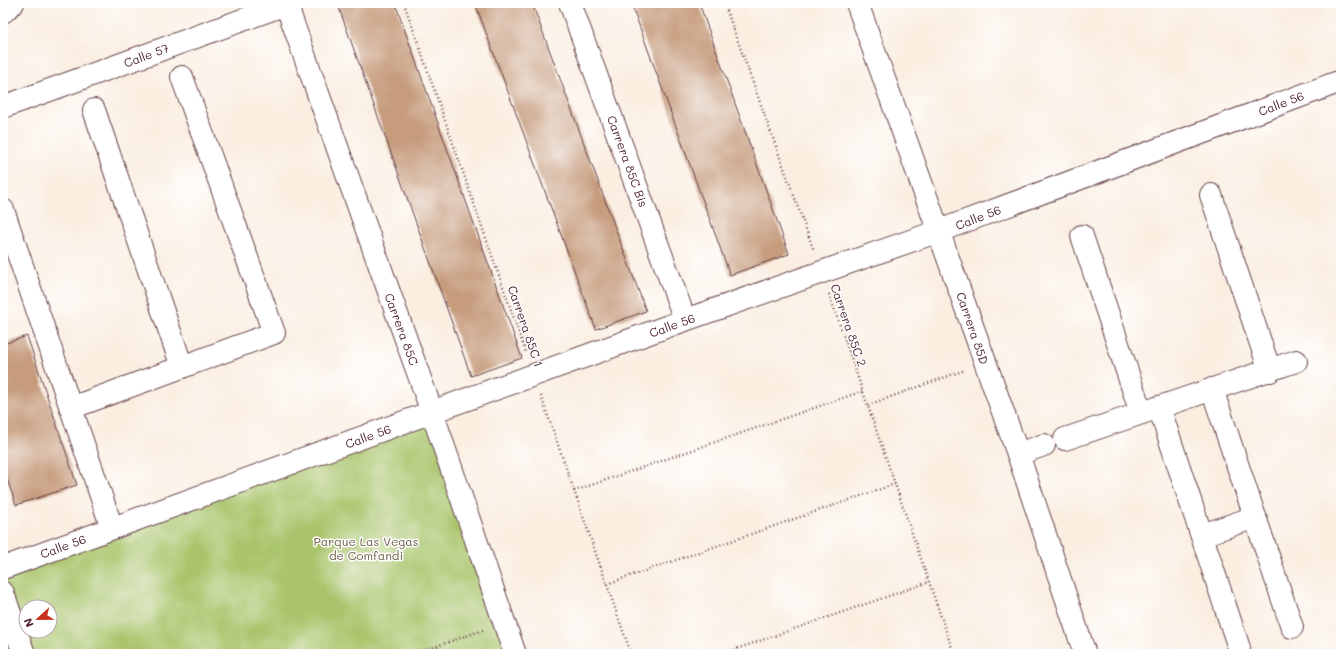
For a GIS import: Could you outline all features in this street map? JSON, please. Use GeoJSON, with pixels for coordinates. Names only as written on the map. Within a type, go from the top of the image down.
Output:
{"type":"FeatureCollection","features":[{"type":"Feature","properties":{"kind":"street"},"geometry":{"type":"LineString","coordinates":[[3,12],[12,3]]}},
{"type":"Feature","properties":{"kind":"street","name":"Carrera 85C Bis"},"geometry":{"type":"LineString","coordinates":[[570,3],[685,320]]}},
{"type":"Feature","properties":{"kind":"street","name":"Carrera 85D"},"geometry":{"type":"LineString","coordinates":[[857,3],[1018,454],[1085,654]]}},
{"type":"Feature","properties":{"kind":"street","name":"Calle 57"},"geometry":{"type":"LineString","coordinates":[[3,107],[287,4]]}},
{"type":"Feature","properties":{"kind":"street","name":"Carrera 85C"},"geometry":{"type":"LineString","coordinates":[[287,4],[432,412],[515,654]]}},
{"type":"Feature","properties":{"kind":"street"},"geometry":{"type":"LineString","coordinates":[[71,408],[274,333],[182,77]]}},
{"type":"Feature","properties":{"kind":"street","name":"Calle 56"},"geometry":{"type":"LineString","coordinates":[[3,568],[685,320],[939,232],[1341,81]]}},
{"type":"Feature","properties":{"kind":"street"},"geometry":{"type":"LineString","coordinates":[[94,110],[182,367]]}},
{"type":"Feature","properties":{"kind":"street"},"geometry":{"type":"LineString","coordinates":[[1211,195],[1270,371]]}},
{"type":"Feature","properties":{"kind":"street"},"geometry":{"type":"LineString","coordinates":[[3,210],[112,528]]}},
{"type":"Feature","properties":{"kind":"street"},"geometry":{"type":"LineString","coordinates":[[1082,236],[1150,410],[1202,535],[1239,648]]}},
{"type":"Feature","properties":{"kind":"street"},"geometry":{"type":"LineString","coordinates":[[1065,438],[1296,362]]}},
{"type":"Feature","properties":{"kind":"street"},"geometry":{"type":"LineString","coordinates":[[1212,390],[1292,627]]}},
{"type":"Feature","properties":{"kind":"street"},"geometry":{"type":"LineString","coordinates":[[1018,454],[1044,445]]}},
{"type":"Feature","properties":{"kind":"street"},"geometry":{"type":"LineString","coordinates":[[1202,535],[1255,518]]}},
{"type":"Feature","properties":{"kind":"street"},"geometry":{"type":"LineString","coordinates":[[3,593],[24,654]]}},
{"type":"Feature","properties":{"kind":"path","name":"Carrera 85C 1"},"geometry":{"type":"LineString","coordinates":[[404,3],[631,654]]}},
{"type":"Feature","properties":{"kind":"path","name":"Carrera 85C 2"},"geometry":{"type":"LineString","coordinates":[[724,3],[822,272],[954,654]]}},
{"type":"Feature","properties":{"kind":"path"},"geometry":{"type":"LineString","coordinates":[[868,405],[985,363]]}},
{"type":"Feature","properties":{"kind":"path"},"geometry":{"type":"LineString","coordinates":[[574,491],[863,391]]}},
{"type":"Feature","properties":{"kind":"path"},"geometry":{"type":"LineString","coordinates":[[607,584],[895,484]]}},
{"type":"Feature","properties":{"kind":"path"},"geometry":{"type":"LineString","coordinates":[[722,654],[929,582]]}},
{"type":"Feature","properties":{"kind":"path"},"geometry":{"type":"LineString","coordinates":[[414,654],[504,622]]}},
{"type":"Feature","properties":{"kind":"green space","name":"Parque Las Vegas de Comfandi"},"geometry":{"type":"Polygon","coordinates":[[[432,412],[515,654],[24,654],[19,639],[58,639],[58,599],[18,599],[18,637],[3,593],[3,568],[432,412]]]}},
{"type":"Feature","properties":{"kind":"building"},"geometry":{"type":"Polygon","coordinates":[[[344,3],[395,3],[522,358],[471,376],[338,5],[344,3]]]}},
{"type":"Feature","properties":{"kind":"building"},"geometry":{"type":"Polygon","coordinates":[[[475,3],[532,3],[646,311],[596,329],[475,3]]]}},
{"type":"Feature","properties":{"kind":"building"},"geometry":{"type":"Polygon","coordinates":[[[631,3],[699,3],[789,254],[730,275],[631,3]]]}},
{"type":"Feature","properties":{"kind":"building"},"geometry":{"type":"Polygon","coordinates":[[[27,336],[77,485],[16,505],[3,467],[3,344],[27,336]]]}}]}
